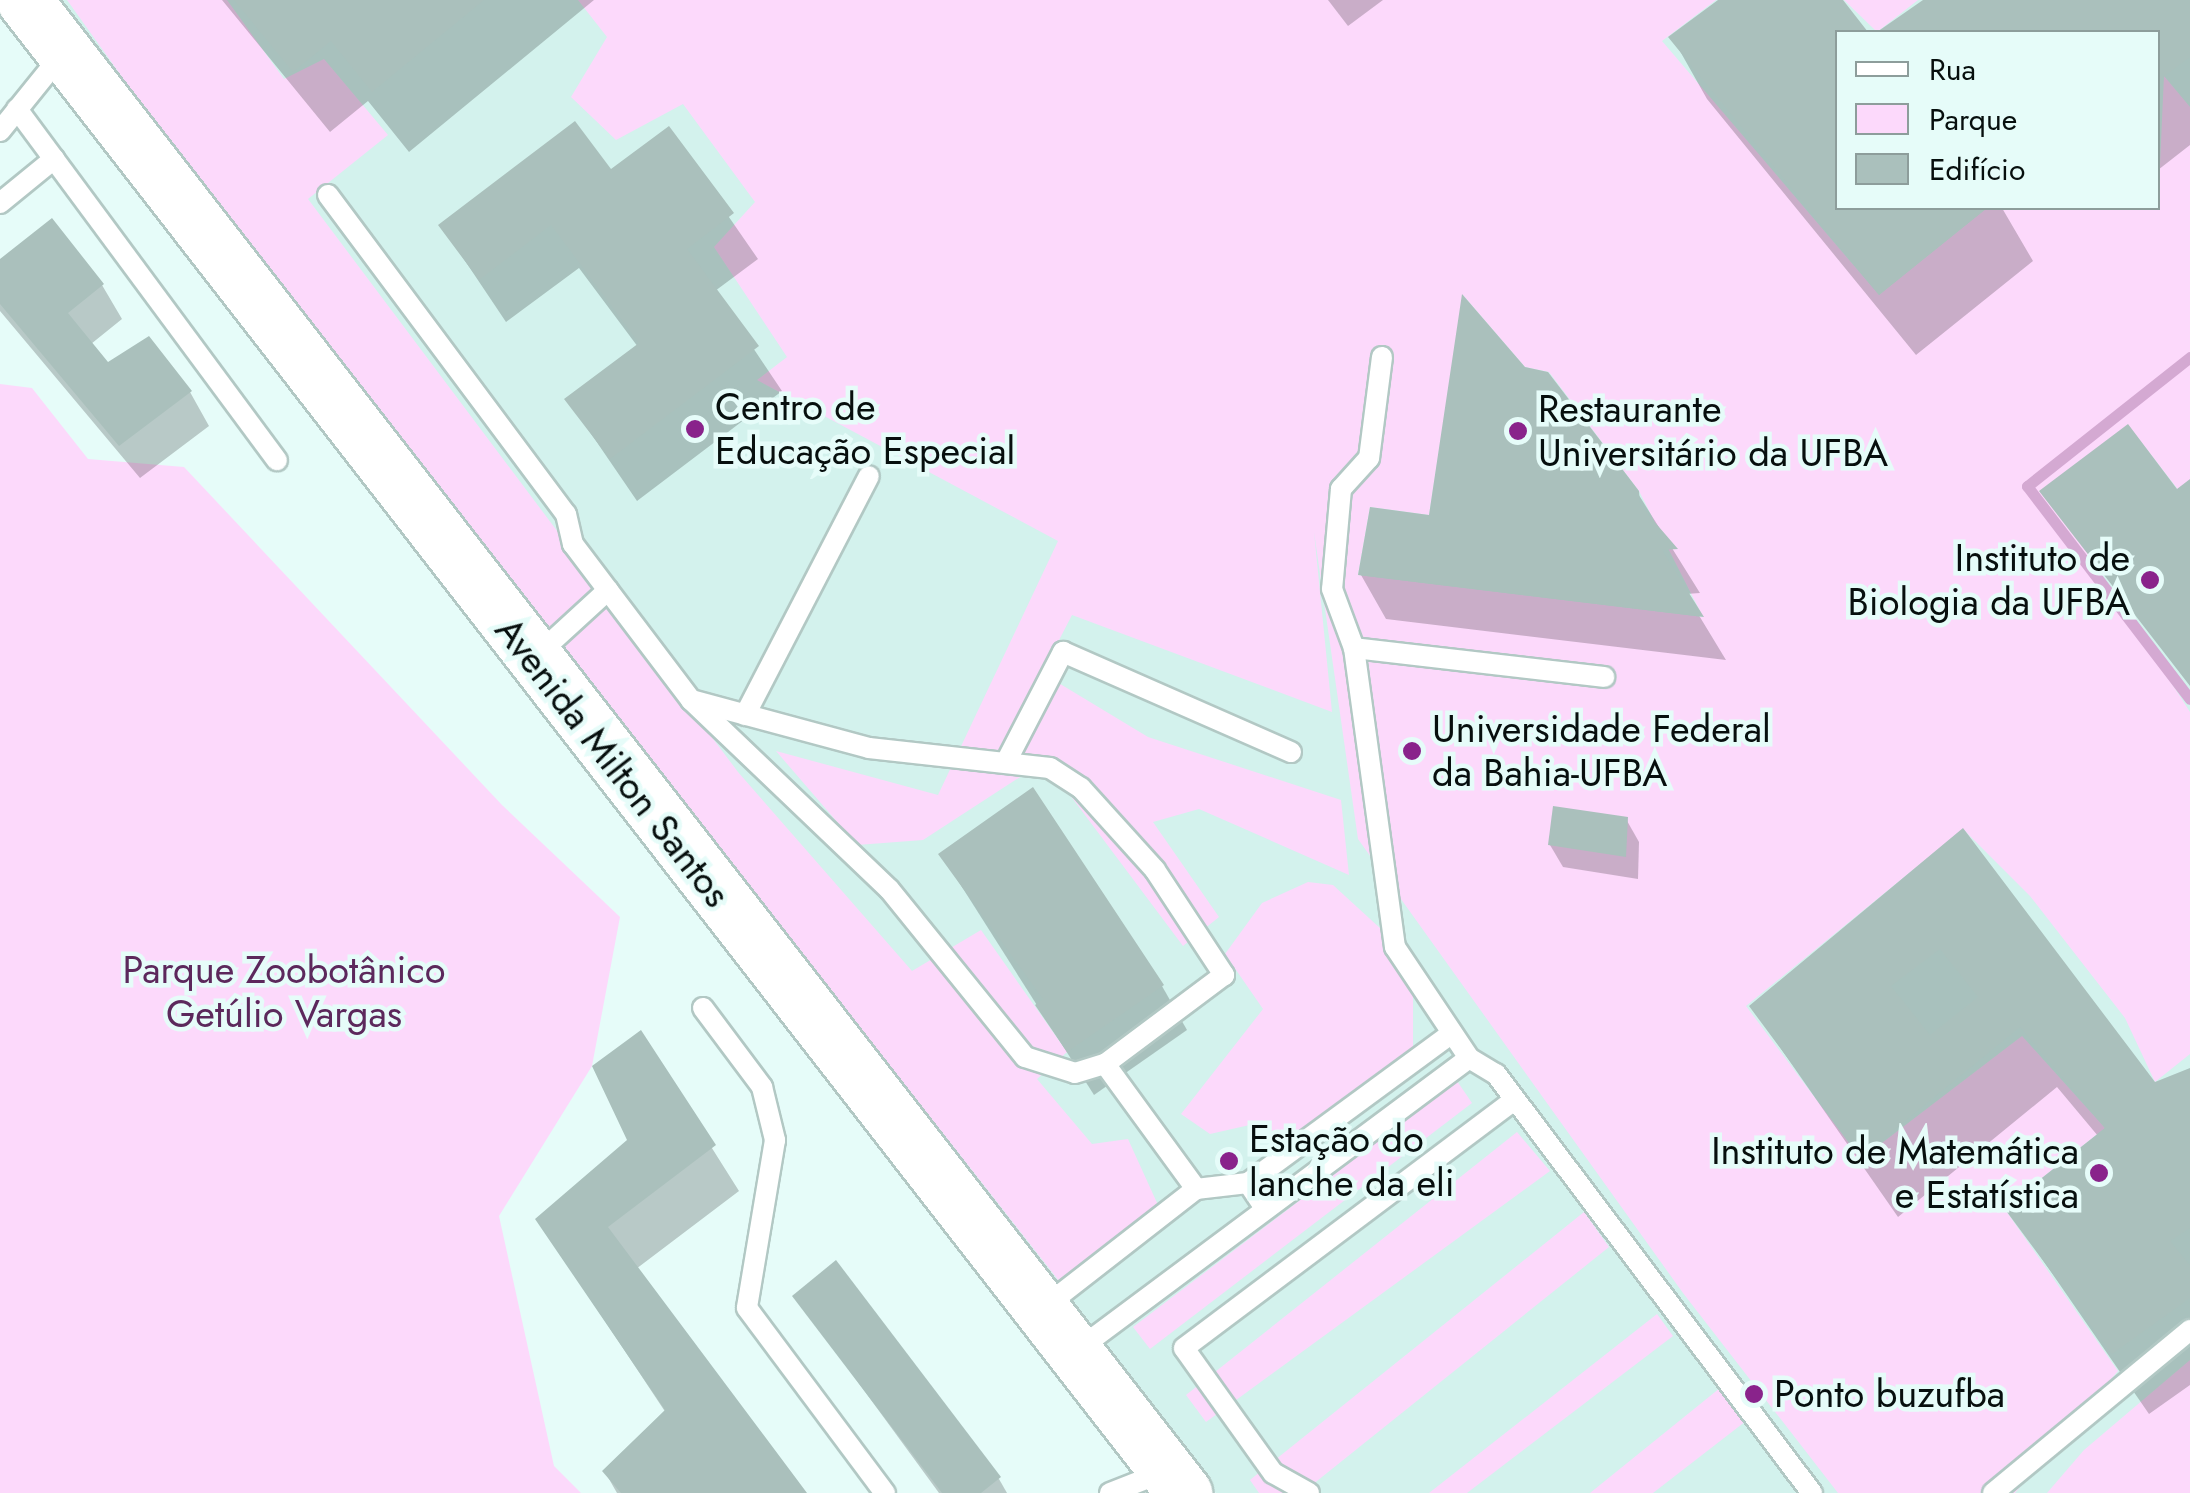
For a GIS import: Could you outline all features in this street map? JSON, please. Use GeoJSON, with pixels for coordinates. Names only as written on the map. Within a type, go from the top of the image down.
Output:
{"type":"FeatureCollection","features":[{"type":"Feature","properties":{"kind":"main road","name":"Avenida Milton Santos"},"geometry":{"type":"LineString","coordinates":[[36,20],[1175,1482]]}},
{"type":"Feature","properties":{"kind":"lane"},"geometry":{"type":"LineString","coordinates":[[0,131],[18,109],[36,20]]}},
{"type":"Feature","properties":{"kind":"lane"},"geometry":{"type":"LineString","coordinates":[[18,109],[278,460]]}},
{"type":"Feature","properties":{"kind":"lane"},"geometry":{"type":"LineString","coordinates":[[0,203],[54,159]]}},
{"type":"Feature","properties":{"kind":"lane"},"geometry":{"type":"LineString","coordinates":[[328,195],[566,514],[573,544],[691,700],[889,889],[1025,1057],[1075,1072],[1105,1064],[1224,975],[1155,870],[1081,788],[1050,768],[1007,760],[904,754],[691,700]]}},
{"type":"Feature","properties":{"kind":"lane"},"geometry":{"type":"LineString","coordinates":[[1382,358],[1369,458],[1341,489],[1332,554],[1339,626],[1354,648],[1383,906],[1396,947],[1469,1058],[1514,1100],[1812,1493]]}},
{"type":"Feature","properties":{"kind":"lane"},"geometry":{"type":"LineString","coordinates":[[745,714],[870,476]]}},
{"type":"Feature","properties":{"kind":"lane"},"geometry":{"type":"LineString","coordinates":[[533,658],[608,590]]}},
{"type":"Feature","properties":{"kind":"lane"},"geometry":{"type":"LineString","coordinates":[[1354,648],[1604,677]]}},
{"type":"Feature","properties":{"kind":"lane"},"geometry":{"type":"LineString","coordinates":[[1007,760],[1062,652],[1292,752]]}},
{"type":"Feature","properties":{"kind":"lane"},"geometry":{"type":"LineString","coordinates":[[702,1008],[762,1087],[776,1140],[747,1308],[884,1493]]}},
{"type":"Feature","properties":{"kind":"lane"},"geometry":{"type":"LineString","coordinates":[[1040,1310],[1196,1190],[1248,1184],[1452,1033]]}},
{"type":"Feature","properties":{"kind":"lane"},"geometry":{"type":"LineString","coordinates":[[1074,1352],[1263,1204],[1469,1058]]}},
{"type":"Feature","properties":{"kind":"lane"},"geometry":{"type":"LineString","coordinates":[[1105,1064],[1196,1190]]}},
{"type":"Feature","properties":{"kind":"lane"},"geometry":{"type":"LineString","coordinates":[[1309,1493],[1273,1472],[1184,1348],[1514,1100]]}},
{"type":"Feature","properties":{"kind":"lane"},"geometry":{"type":"LineString","coordinates":[[1248,1184],[1263,1204]]}},
{"type":"Feature","properties":{"kind":"lane"},"geometry":{"type":"LineString","coordinates":[[1993,1493],[2190,1330]]}},
{"type":"Feature","properties":{"kind":"lane"},"geometry":{"type":"LineString","coordinates":[[1110,1493],[1175,1482]]}},
{"type":"Feature","properties":{"kind":"shaded area","name":"Universidade Federal da Bahia-UFBA"},"geometry":{"type":"Polygon","coordinates":[[[43,0],[2190,0],[2190,1493],[1216,1493],[43,0]]]}},
{"type":"Feature","properties":{"kind":"green space"},"geometry":{"type":"Polygon","coordinates":[[[67,0],[227,0],[284,79],[324,59],[388,135],[308,199],[738,772],[912,971],[981,930],[1067,1052],[1037,1079],[1092,1144],[1128,1139],[1158,1205],[1059,1281],[203,190],[67,0]]]}},
{"type":"Feature","properties":{"kind":"green space"},"geometry":{"type":"Polygon","coordinates":[[[578,0],[1716,0],[1662,41],[1879,295],[1985,210],[2160,210],[2164,76],[2190,107],[2190,505],[2128,425],[2088,553],[2190,712],[2190,1054],[2155,1082],[2125,1018],[2030,896],[1963,829],[1746,1006],[1861,1159],[2022,1036],[2105,1128],[2004,1208],[2118,1371],[2015,1493],[1838,1493],[1683,1293],[1358,839],[1314,532],[1332,712],[1072,615],[1042,673],[1148,737],[1341,800],[1349,875],[1199,809],[1153,822],[1219,917],[1183,946],[1058,779],[1037,766],[923,840],[857,845],[776,751],[938,795],[1058,541],[757,380],[787,357],[714,247],[755,202],[683,104],[616,140],[571,97],[607,37],[578,0]],[[1463,295],[1429,515],[1370,507],[1358,575],[1703,617],[1639,491],[1549,372],[1525,367],[1463,295]]]}},
{"type":"Feature","properties":{"kind":"green space"},"geometry":{"type":"Polygon","coordinates":[[[1844,0],[1918,0],[1880,30],[1844,0]]]}},
{"type":"Feature","properties":{"kind":"green space","name":"Parque Zoobotânico Getúlio Vargas"},"geometry":{"type":"Polygon","coordinates":[[[0,384],[32,388],[88,459],[184,467],[502,805],[620,917],[592,1066],[499,1216],[554,1466],[581,1493],[0,1493],[0,384]]]}},
{"type":"Feature","properties":{"kind":"green space"},"geometry":{"type":"Polygon","coordinates":[[[1308,882],[1333,885],[1381,929],[1413,990],[1413,1053],[1295,1140],[1254,1124],[1210,1134],[1181,1114],[1263,1009],[1225,954],[1262,903],[1308,882]]]}},
{"type":"Feature","properties":{"kind":"green space"},"geometry":{"type":"Polygon","coordinates":[[[1457,1081],[1472,1103],[1150,1349],[1133,1327],[1457,1081]]]}},
{"type":"Feature","properties":{"kind":"green space"},"geometry":{"type":"Polygon","coordinates":[[[1517,1132],[1550,1171],[1206,1422],[1186,1395],[1517,1132]]]}},
{"type":"Feature","properties":{"kind":"green space"},"geometry":{"type":"Polygon","coordinates":[[[1584,1212],[1609,1247],[1302,1493],[1259,1493],[1250,1480],[1584,1212]]]}},
{"type":"Feature","properties":{"kind":"green space"},"geometry":{"type":"Polygon","coordinates":[[[1657,1314],[1673,1336],[1467,1493],[1429,1493],[1657,1314]]]}},
{"type":"Feature","properties":{"kind":"green space"},"geometry":{"type":"Polygon","coordinates":[[[2190,1360],[2190,1493],[2047,1493],[2084,1450],[2190,1360]]]}},
{"type":"Feature","properties":{"kind":"green space"},"geometry":{"type":"Polygon","coordinates":[[[1720,1388],[1746,1421],[1653,1493],[1590,1493],[1720,1388]]]}},
{"type":"Feature","properties":{"kind":"building"},"geometry":{"type":"Polygon","coordinates":[[[234,0],[484,0],[372,92],[331,41],[293,72],[234,0]]]}},
{"type":"Feature","properties":{"kind":"building"},"geometry":{"type":"Polygon","coordinates":[[[1718,0],[1843,0],[1866,30],[1835,30],[1835,210],[1985,210],[1879,295],[1668,37],[1718,0]]]}},
{"type":"Feature","properties":{"kind":"building"},"geometry":{"type":"Polygon","coordinates":[[[1923,0],[2190,0],[2190,57],[2160,80],[2160,30],[1880,30],[1923,0]]]}},
{"type":"Feature","properties":{"kind":"building"},"geometry":{"type":"Polygon","coordinates":[[[575,121],[611,169],[669,126],[734,213],[687,249],[759,346],[610,459],[564,399],[639,343],[551,225],[479,280],[438,225],[575,121]]]}},
{"type":"Feature","properties":{"kind":"building"},"geometry":{"type":"Polygon","coordinates":[[[52,218],[104,284],[68,313],[108,362],[149,336],[192,391],[119,446],[0,304],[0,259],[52,218]]]}},
{"type":"Feature","properties":{"kind":"building","name":"Restaurante Universitário da UFBA"},"geometry":{"type":"Polygon","coordinates":[[[1462,294],[1525,367],[1548,372],[1639,491],[1640,505],[1678,549],[1662,550],[1704,617],[1358,575],[1370,507],[1429,515],[1462,294]]]}},
{"type":"Feature","properties":{"kind":"building","name":"Instituto de Biologia da UFBA"},"geometry":{"type":"Polygon","coordinates":[[[2128,424],[2177,489],[2190,479],[2190,686],[2039,491],[2128,424]]]}},
{"type":"Feature","properties":{"kind":"building"},"geometry":{"type":"Polygon","coordinates":[[[1033,787],[1164,985],[1067,1052],[1035,1005],[1043,999],[938,854],[1033,787]]]}},
{"type":"Feature","properties":{"kind":"building"},"geometry":{"type":"Polygon","coordinates":[[[1553,806],[1628,817],[1626,857],[1548,845],[1553,806]]]}},
{"type":"Feature","properties":{"kind":"building"},"geometry":{"type":"Polygon","coordinates":[[[1963,828],[2155,1082],[2190,1068],[2190,1228],[2170,1241],[2190,1265],[2190,1298],[2112,1354],[2004,1208],[2105,1128],[2020,1027],[1861,1157],[1749,1006],[1963,828]],[[1940,949],[1891,986],[1930,1035],[1978,997],[1940,949]]]}},
{"type":"Feature","properties":{"kind":"building"},"geometry":{"type":"Polygon","coordinates":[[[641,1030],[716,1145],[608,1227],[807,1493],[621,1493],[602,1471],[665,1410],[535,1219],[627,1140],[592,1066],[641,1030]]]}},
{"type":"Feature","properties":{"kind":"building"},"geometry":{"type":"Polygon","coordinates":[[[836,1260],[1001,1477],[981,1493],[942,1493],[792,1296],[836,1260]]]}},
{"type":"Feature","properties":{"kind":"waterway"},"geometry":{"type":"LineString","coordinates":[[2190,357],[2027,486],[2190,699]]}},
{"type":"Feature","properties":{"kind":"place","name":"Centro de Educação Especial"},"geometry":{"type":"Point","coordinates":[695,429]}},
{"type":"Feature","properties":{"kind":"place","name":"Restaurante Universitário da UFBA"},"geometry":{"type":"Point","coordinates":[1518,431]}},
{"type":"Feature","properties":{"kind":"place","name":"Instituto de Biologia da UFBA"},"geometry":{"type":"Point","coordinates":[2150,580]}},
{"type":"Feature","properties":{"kind":"place","name":"Universidade Federal da Bahia-UFBA"},"geometry":{"type":"Point","coordinates":[1412,751]}},
{"type":"Feature","properties":{"kind":"place","name":"Estação do lanche da eli"},"geometry":{"type":"Point","coordinates":[1229,1161]}},
{"type":"Feature","properties":{"kind":"place","name":"Instituto de Matemática e Estatística"},"geometry":{"type":"Point","coordinates":[2099,1173]}},
{"type":"Feature","properties":{"kind":"place","name":"Ponto buzufba"},"geometry":{"type":"Point","coordinates":[1754,1394]}}]}
